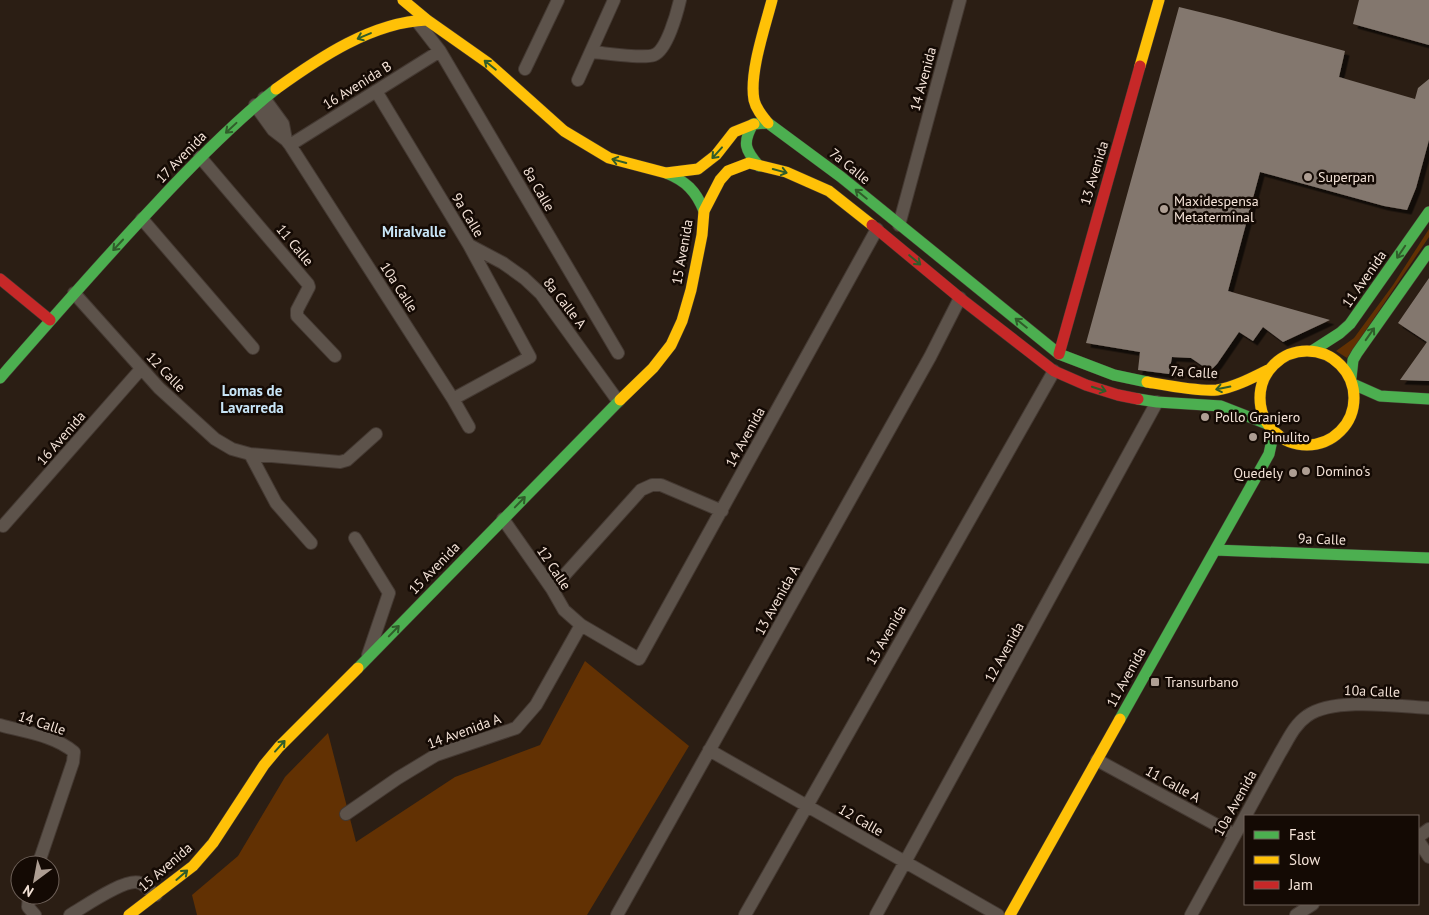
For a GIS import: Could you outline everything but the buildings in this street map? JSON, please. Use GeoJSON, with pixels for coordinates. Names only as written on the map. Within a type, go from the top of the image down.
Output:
{"type":"FeatureCollection","features":[{"type":"Feature","properties":{"kind":"main road"},"geometry":{"type":"LineString","coordinates":[[403,0],[421,20],[488,64],[564,131],[586,146],[609,158],[666,173],[684,180],[697,193],[704,211]]}},
{"type":"Feature","properties":{"kind":"main road"},"geometry":{"type":"LineString","coordinates":[[666,173],[698,169],[716,155],[734,132],[754,79],[772,0]]}},
{"type":"Feature","properties":{"kind":"main road","name":"13 Avenida"},"geometry":{"type":"LineString","coordinates":[[1059,354],[1159,0]]}},
{"type":"Feature","properties":{"kind":"main road","name":"17 Avenida"},"geometry":{"type":"LineString","coordinates":[[0,378],[74,293],[200,157],[260,102],[303,68],[388,22],[421,20]]}},
{"type":"Feature","properties":{"kind":"main road"},"geometry":{"type":"LineString","coordinates":[[734,132],[744,126],[768,123],[753,97],[754,79]]}},
{"type":"Feature","properties":{"kind":"main road","name":"7a Calle"},"geometry":{"type":"LineString","coordinates":[[768,123],[826,165],[1059,354],[1132,380],[1177,387],[1216,390],[1234,386],[1268,370]]}},
{"type":"Feature","properties":{"kind":"main road"},"geometry":{"type":"LineString","coordinates":[[753,124],[745,136],[744,146],[758,166]]}},
{"type":"Feature","properties":{"kind":"main road"},"geometry":{"type":"LineString","coordinates":[[704,211],[720,180],[728,171],[738,166],[749,164],[786,172],[829,191],[960,298],[1054,371],[1101,391],[1157,402],[1221,406],[1270,427],[1287,441],[1313,446],[1334,438],[1350,420],[1354,409],[1355,397],[1352,381],[1353,360],[1429,251]]}},
{"type":"Feature","properties":{"kind":"main road","name":"15 Avenida"},"geometry":{"type":"LineString","coordinates":[[129,915],[193,866],[213,843],[264,765],[279,747],[618,400],[653,368],[670,345],[682,321],[698,253],[704,211]]}},
{"type":"Feature","properties":{"kind":"main road","name":"11 Avenida"},"geometry":{"type":"LineString","coordinates":[[1312,351],[1340,333],[1350,324],[1429,212]]}},
{"type":"Feature","properties":{"kind":"main road"},"geometry":{"type":"LineString","coordinates":[[0,279],[50,320]]}},
{"type":"Feature","properties":{"kind":"main road"},"geometry":{"type":"LineString","coordinates":[[1270,427],[1261,411],[1262,383],[1268,370],[1284,356],[1298,351],[1312,351],[1328,355],[1341,364],[1352,381],[1370,394],[1383,397],[1429,399]]}},
{"type":"Feature","properties":{"kind":"main road"},"geometry":{"type":"LineString","coordinates":[[1354,409],[1368,401],[1383,397]]}},
{"type":"Feature","properties":{"kind":"main road","name":"11 Avenida"},"geometry":{"type":"LineString","coordinates":[[1010,915],[1268,454],[1272,440],[1270,427]]}},
{"type":"Feature","properties":{"kind":"main road","name":"11 Avenida"},"geometry":{"type":"LineString","coordinates":[[1268,454],[1287,441]]}},
{"type":"Feature","properties":{"kind":"main road","name":"9a Calle"},"geometry":{"type":"LineString","coordinates":[[1215,550],[1429,558]]}},
{"type":"Feature","properties":{"kind":"street"},"geometry":{"type":"LineString","coordinates":[[525,69],[558,0]]}},
{"type":"Feature","properties":{"kind":"street"},"geometry":{"type":"LineString","coordinates":[[578,80],[614,0]]}},
{"type":"Feature","properties":{"kind":"street"},"geometry":{"type":"LineString","coordinates":[[592,52],[654,55],[659,52],[666,42],[680,0]]}},
{"type":"Feature","properties":{"kind":"street","name":"14 Avenida"},"geometry":{"type":"LineString","coordinates":[[899,225],[960,0]]}},
{"type":"Feature","properties":{"kind":"street","name":"8a Calle"},"geometry":{"type":"LineString","coordinates":[[421,20],[618,353]]}},
{"type":"Feature","properties":{"kind":"street","name":"16 Avenida B"},"geometry":{"type":"LineString","coordinates":[[288,142],[376,91],[437,46]]}},
{"type":"Feature","properties":{"kind":"street","name":"9a Calle"},"geometry":{"type":"LineString","coordinates":[[376,91],[469,246],[530,357],[453,399]]}},
{"type":"Feature","properties":{"kind":"street","name":"10a Calle"},"geometry":{"type":"LineString","coordinates":[[260,102],[283,124],[288,142],[453,399],[468,427]]}},
{"type":"Feature","properties":{"kind":"street","name":"11 Calle"},"geometry":{"type":"LineString","coordinates":[[200,157],[308,284],[309,287],[296,310],[297,316],[335,356]]}},
{"type":"Feature","properties":{"kind":"street"},"geometry":{"type":"LineString","coordinates":[[142,219],[253,348]]}},
{"type":"Feature","properties":{"kind":"street","name":"14 Avenida"},"geometry":{"type":"LineString","coordinates":[[639,659],[877,229]]}},
{"type":"Feature","properties":{"kind":"street","name":"8a Calle A"},"geometry":{"type":"LineString","coordinates":[[469,246],[503,263],[524,278],[541,294],[618,400]]}},
{"type":"Feature","properties":{"kind":"street","name":"12 Calle"},"geometry":{"type":"LineString","coordinates":[[74,293],[159,388],[215,439],[232,448],[250,454]]}},
{"type":"Feature","properties":{"kind":"street","name":"13 Avenida A"},"geometry":{"type":"LineString","coordinates":[[617,915],[930,358],[960,298]]}},
{"type":"Feature","properties":{"kind":"street","name":"16 Avenida"},"geometry":{"type":"LineString","coordinates":[[3,526],[142,369]]}},
{"type":"Feature","properties":{"kind":"street","name":"13 Avenida"},"geometry":{"type":"LineString","coordinates":[[745,915],[1054,371]]}},
{"type":"Feature","properties":{"kind":"street","name":"12 Avenida"},"geometry":{"type":"LineString","coordinates":[[876,915],[1157,402]]}},
{"type":"Feature","properties":{"kind":"street"},"geometry":{"type":"LineString","coordinates":[[250,454],[340,462],[347,460],[376,434]]}},
{"type":"Feature","properties":{"kind":"street"},"geometry":{"type":"LineString","coordinates":[[250,454],[276,503],[311,543]]}},
{"type":"Feature","properties":{"kind":"street"},"geometry":{"type":"LineString","coordinates":[[552,589],[641,490],[652,485],[661,485],[722,511]]}},
{"type":"Feature","properties":{"kind":"street","name":"12 Calle"},"geometry":{"type":"LineString","coordinates":[[503,519],[552,589],[564,610],[581,625],[639,659]]}},
{"type":"Feature","properties":{"kind":"street"},"geometry":{"type":"LineString","coordinates":[[354,538],[389,593],[366,660]]}},
{"type":"Feature","properties":{"kind":"street","name":"14 Avenida A"},"geometry":{"type":"LineString","coordinates":[[346,814],[398,778],[436,755],[516,728],[536,705],[581,625]]}},
{"type":"Feature","properties":{"kind":"street","name":"10a Calle"},"geometry":{"type":"LineString","coordinates":[[1314,712],[1338,705],[1429,708]]}},
{"type":"Feature","properties":{"kind":"street","name":"10a Avenida"},"geometry":{"type":"LineString","coordinates":[[1246,815],[1295,728],[1314,712]]}},
{"type":"Feature","properties":{"kind":"street","name":"14 Calle"},"geometry":{"type":"LineString","coordinates":[[0,725],[51,739],[74,752],[73,762],[41,855]]}},
{"type":"Feature","properties":{"kind":"street","name":"12 Calle"},"geometry":{"type":"LineString","coordinates":[[709,750],[998,915]]}},
{"type":"Feature","properties":{"kind":"street","name":"11 Calle A"},"geometry":{"type":"LineString","coordinates":[[1097,760],[1235,835]]}},
{"type":"Feature","properties":{"kind":"street","name":"10a Avenida"},"geometry":{"type":"LineString","coordinates":[[1191,915],[1244,819]]}},
{"type":"Feature","properties":{"kind":"street"},"geometry":{"type":"LineString","coordinates":[[1419,837],[1429,829]]}},
{"type":"Feature","properties":{"kind":"street"},"geometry":{"type":"LineString","coordinates":[[1419,840],[1429,857]]}},
{"type":"Feature","properties":{"kind":"street"},"geometry":{"type":"LineString","coordinates":[[70,915],[121,886],[131,883],[140,883],[156,896]]}},
{"type":"Feature","properties":{"kind":"street"},"geometry":{"type":"LineString","coordinates":[[28,905],[35,915]]}},
{"type":"Feature","properties":{"kind":"street"},"geometry":{"type":"LineString","coordinates":[[1296,915],[1311,905]]}},
{"type":"Feature","properties":{"kind":"shaded area"},"geometry":{"type":"Polygon","coordinates":[[[1429,229],[1429,237],[1347,358],[1336,351],[1354,338],[1393,285],[1429,229]]]}},
{"type":"Feature","properties":{"kind":"shaded area"},"geometry":{"type":"Polygon","coordinates":[[[585,661],[689,746],[587,915],[197,915],[192,895],[238,856],[285,777],[328,733],[356,842],[455,777],[540,745],[585,661]]]}},
{"type":"Feature","properties":{"kind":"traffic: fast"},"geometry":{"type":"LineString","coordinates":[[0,378],[96,269],[184,174],[228,130],[276,89]]}},
{"type":"Feature","properties":{"kind":"traffic: fast"},"geometry":{"type":"LineString","coordinates":[[754,124],[768,123],[841,177],[1059,354],[1114,375],[1147,382]]}},
{"type":"Feature","properties":{"kind":"traffic: fast"},"geometry":{"type":"LineString","coordinates":[[753,124],[746,141],[748,151],[759,166]]}},
{"type":"Feature","properties":{"kind":"traffic: fast"},"geometry":{"type":"LineString","coordinates":[[666,173],[685,183],[694,192],[704,211]]}},
{"type":"Feature","properties":{"kind":"traffic: fast"},"geometry":{"type":"LineString","coordinates":[[1312,351],[1340,333],[1350,324],[1429,212]]}},
{"type":"Feature","properties":{"kind":"traffic: fast"},"geometry":{"type":"LineString","coordinates":[[1351,378],[1353,360],[1357,353],[1429,251]]}},
{"type":"Feature","properties":{"kind":"traffic: fast"},"geometry":{"type":"LineString","coordinates":[[1353,384],[1380,396],[1429,399]]}},
{"type":"Feature","properties":{"kind":"traffic: fast"},"geometry":{"type":"LineString","coordinates":[[1138,399],[1221,406],[1267,424]]}},
{"type":"Feature","properties":{"kind":"traffic: fast"},"geometry":{"type":"LineString","coordinates":[[358,668],[620,400]]}},
{"type":"Feature","properties":{"kind":"traffic: fast"},"geometry":{"type":"LineString","coordinates":[[1120,719],[1269,454],[1272,429]]}},
{"type":"Feature","properties":{"kind":"traffic: fast"},"geometry":{"type":"LineString","coordinates":[[1215,550],[1429,558]]}},
{"type":"Feature","properties":{"kind":"traffic: slow"},"geometry":{"type":"LineString","coordinates":[[403,0],[427,20],[488,63],[564,131],[609,158],[666,173],[698,169],[716,155],[734,132],[754,124]]}},
{"type":"Feature","properties":{"kind":"traffic: slow"},"geometry":{"type":"LineString","coordinates":[[768,123],[756,106],[753,89],[756,64],[772,0]]}},
{"type":"Feature","properties":{"kind":"traffic: slow"},"geometry":{"type":"LineString","coordinates":[[1140,66],[1159,0]]}},
{"type":"Feature","properties":{"kind":"traffic: slow"},"geometry":{"type":"LineString","coordinates":[[276,89],[328,54],[366,35],[406,22],[427,20]]}},
{"type":"Feature","properties":{"kind":"traffic: slow"},"geometry":{"type":"LineString","coordinates":[[620,400],[653,368],[671,345],[682,321],[691,290],[702,235],[704,211],[720,180],[728,171],[749,163],[786,172],[829,191],[872,225]]}},
{"type":"Feature","properties":{"kind":"traffic: slow"},"geometry":{"type":"LineString","coordinates":[[1298,351],[1316,351],[1341,364],[1351,380],[1354,398],[1351,416],[1341,432],[1316,445],[1298,445],[1273,432],[1260,407],[1260,389],[1273,364],[1298,351]]}},
{"type":"Feature","properties":{"kind":"traffic: slow"},"geometry":{"type":"LineString","coordinates":[[1147,382],[1192,389],[1217,390],[1250,379],[1268,370]]}},
{"type":"Feature","properties":{"kind":"traffic: slow"},"geometry":{"type":"LineString","coordinates":[[129,915],[193,866],[213,843],[264,765],[279,747],[358,668]]}},
{"type":"Feature","properties":{"kind":"traffic: slow"},"geometry":{"type":"LineString","coordinates":[[1010,915],[1120,719]]}},
{"type":"Feature","properties":{"kind":"traffic: jam"},"geometry":{"type":"LineString","coordinates":[[1059,354],[1140,66]]}},
{"type":"Feature","properties":{"kind":"traffic: jam"},"geometry":{"type":"LineString","coordinates":[[872,225],[960,298],[1054,371],[1086,385],[1138,399]]}},
{"type":"Feature","properties":{"kind":"traffic: jam"},"geometry":{"type":"LineString","coordinates":[[0,279],[50,320]]}},
{"type":"Feature","properties":{"kind":"place","name":"Superpan"},"geometry":{"type":"Point","coordinates":[1308,177]}},
{"type":"Feature","properties":{"kind":"place","name":"Maxidespensa Metaterminal"},"geometry":{"type":"Point","coordinates":[1164,209]}},
{"type":"Feature","properties":{"kind":"place","name":"Pollo Granjero"},"geometry":{"type":"Point","coordinates":[1205,417]}},
{"type":"Feature","properties":{"kind":"place","name":"Pinulito"},"geometry":{"type":"Point","coordinates":[1253,437]}},
{"type":"Feature","properties":{"kind":"place","name":"Domino's"},"geometry":{"type":"Point","coordinates":[1306,471]}},
{"type":"Feature","properties":{"kind":"place","name":"Quedely"},"geometry":{"type":"Point","coordinates":[1293,473]}},
{"type":"Feature","properties":{"kind":"place","name":"Transurbano"},"geometry":{"type":"Point","coordinates":[1155,682]}},
{"type":"Feature","properties":{"kind":"district","name":"Miralvalle"},"geometry":{"type":"Point","coordinates":[414,232]}},
{"type":"Feature","properties":{"kind":"district","name":"Lomas de Lavarreda"},"geometry":{"type":"Point","coordinates":[252,400]}}]}
